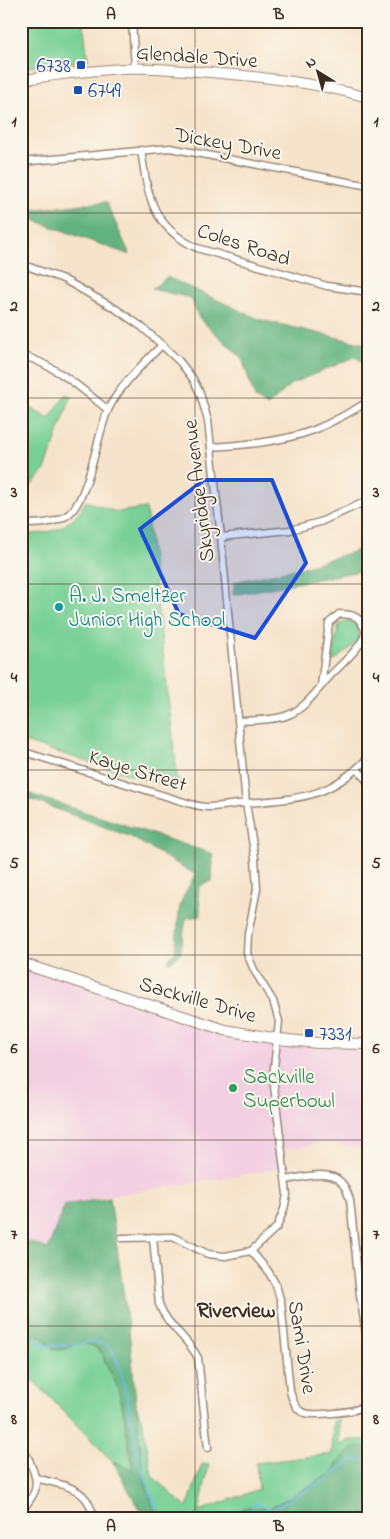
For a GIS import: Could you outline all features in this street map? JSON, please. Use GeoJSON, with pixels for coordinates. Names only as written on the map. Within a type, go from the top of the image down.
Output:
{"type":"FeatureCollection","features":[{"type":"Feature","properties":{"kind":"main road","name":"Glendale Drive"},"geometry":{"type":"LineString","coordinates":[[21,80],[135,68],[182,70],[267,78],[351,92],[369,98]]}},
{"type":"Feature","properties":{"kind":"main road","name":"Sackville Drive"},"geometry":{"type":"LineString","coordinates":[[21,963],[225,1030],[278,1039],[318,1043],[369,1044]]}},
{"type":"Feature","properties":{"kind":"street"},"geometry":{"type":"LineString","coordinates":[[132,21],[135,68]]}},
{"type":"Feature","properties":{"kind":"street","name":"Dickey Drive"},"geometry":{"type":"LineString","coordinates":[[21,162],[170,148],[369,186]]}},
{"type":"Feature","properties":{"kind":"street","name":"Coles Road"},"geometry":{"type":"LineString","coordinates":[[141,150],[149,195],[156,212],[166,228],[180,240],[197,248],[327,286],[369,292]]}},
{"type":"Feature","properties":{"kind":"street","name":"Skyridge Avenue"},"geometry":{"type":"LineString","coordinates":[[21,264],[63,279],[90,293],[142,327],[180,362],[192,379],[200,392],[208,421],[221,536],[246,803],[255,858],[257,888],[248,934],[247,953],[273,1001],[278,1012],[279,1021],[273,1077],[286,1180],[286,1195],[284,1209],[277,1227],[251,1251]]}},
{"type":"Feature","properties":{"kind":"street"},"geometry":{"type":"LineString","coordinates":[[21,524],[48,523],[67,516],[75,508],[82,493],[108,410],[134,374],[162,345]]}},
{"type":"Feature","properties":{"kind":"street"},"geometry":{"type":"LineString","coordinates":[[21,355],[35,359],[58,371],[108,410]]}},
{"type":"Feature","properties":{"kind":"street"},"geometry":{"type":"LineString","coordinates":[[211,447],[253,443],[314,430],[350,413],[369,401]]}},
{"type":"Feature","properties":{"kind":"street"},"geometry":{"type":"LineString","coordinates":[[221,536],[290,530],[347,511],[369,500]]}},
{"type":"Feature","properties":{"kind":"street"},"geometry":{"type":"LineString","coordinates":[[238,721],[288,716],[300,708],[313,696],[358,647],[364,637],[366,631],[361,621],[354,615],[339,614],[329,623],[321,686]]}},
{"type":"Feature","properties":{"kind":"street","name":"Kaye Street"},"geometry":{"type":"LineString","coordinates":[[21,751],[198,806],[207,807],[283,801],[305,797],[336,784],[357,769],[369,757]]}},
{"type":"Feature","properties":{"kind":"street"},"geometry":{"type":"LineString","coordinates":[[357,769],[369,783]]}},
{"type":"Feature","properties":{"kind":"street"},"geometry":{"type":"LineString","coordinates":[[286,1180],[328,1176],[340,1180],[346,1188],[350,1200],[360,1295],[369,1352]]}},
{"type":"Feature","properties":{"kind":"street"},"geometry":{"type":"LineString","coordinates":[[153,1237],[161,1311],[198,1358],[208,1448]]}},
{"type":"Feature","properties":{"kind":"street"},"geometry":{"type":"LineString","coordinates":[[122,1238],[172,1237],[208,1254],[225,1256],[251,1251]]}},
{"type":"Feature","properties":{"kind":"street","name":"Sami Drive"},"geometry":{"type":"LineString","coordinates":[[251,1251],[268,1271],[276,1285],[281,1302],[290,1391],[298,1408],[304,1413],[346,1412],[360,1408],[369,1399]]}},
{"type":"Feature","properties":{"kind":"street"},"geometry":{"type":"LineString","coordinates":[[21,1448],[26,1453],[37,1478],[35,1490],[21,1512]]}},
{"type":"Feature","properties":{"kind":"street"},"geometry":{"type":"LineString","coordinates":[[37,1478],[71,1487],[79,1492],[87,1500],[95,1518]]}},
{"type":"Feature","properties":{"kind":"highlighted area"},"geometry":{"type":"Polygon","coordinates":[[[204,480],[272,480],[306,563],[255,638],[179,614],[140,529],[204,480]]]}},
{"type":"Feature","properties":{"kind":"shaded area"},"geometry":{"type":"Polygon","coordinates":[[[21,955],[172,1002],[221,1031],[369,1045],[369,1149],[325,1143],[283,1149],[285,1168],[113,1195],[65,1205],[48,1250],[21,1239],[21,955]]]}},
{"type":"Feature","properties":{"kind":"green space"},"geometry":{"type":"Polygon","coordinates":[[[21,21],[83,21],[88,60],[21,68],[21,21]]]}},
{"type":"Feature","properties":{"kind":"green space"},"geometry":{"type":"Polygon","coordinates":[[[106,202],[130,255],[36,221],[28,210],[106,202]]]}},
{"type":"Feature","properties":{"kind":"green space"},"geometry":{"type":"Polygon","coordinates":[[[167,277],[261,320],[369,345],[369,365],[355,357],[291,384],[268,406],[255,398],[242,358],[199,318],[191,298],[152,289],[167,277]]]}},
{"type":"Feature","properties":{"kind":"green space"},"geometry":{"type":"Polygon","coordinates":[[[66,394],[71,397],[45,470],[32,485],[21,486],[21,407],[32,409],[49,419],[66,394]]]}},
{"type":"Feature","properties":{"kind":"green space"},"geometry":{"type":"Polygon","coordinates":[[[86,501],[116,512],[146,508],[179,790],[21,741],[21,535],[42,533],[59,528],[80,511],[86,501]]]}},
{"type":"Feature","properties":{"kind":"green space"},"geometry":{"type":"Polygon","coordinates":[[[369,545],[369,580],[360,571],[233,595],[234,582],[300,568],[362,549],[369,545]]]}},
{"type":"Feature","properties":{"kind":"green space"},"geometry":{"type":"Polygon","coordinates":[[[348,620],[357,623],[359,639],[330,664],[339,625],[348,620]]]}},
{"type":"Feature","properties":{"kind":"green space"},"geometry":{"type":"Polygon","coordinates":[[[21,791],[213,854],[212,881],[199,886],[201,916],[186,918],[180,954],[169,963],[168,959],[175,953],[180,904],[195,874],[131,837],[21,797],[21,791]]]}},
{"type":"Feature","properties":{"kind":"green space"},"geometry":{"type":"Polygon","coordinates":[[[110,1198],[130,1339],[143,1476],[157,1518],[144,1518],[113,1462],[133,1470],[122,1403],[116,1384],[100,1351],[87,1344],[54,1350],[37,1334],[21,1348],[21,1239],[48,1249],[65,1205],[110,1198]]]}},
{"type":"Feature","properties":{"kind":"green space"},"geometry":{"type":"Polygon","coordinates":[[[36,1334],[45,1340],[52,1349],[61,1350],[81,1343],[93,1346],[104,1355],[105,1363],[117,1383],[133,1470],[113,1462],[21,1368],[21,1348],[36,1334]]]}},
{"type":"Feature","properties":{"kind":"green space"},"geometry":{"type":"Polygon","coordinates":[[[136,1405],[143,1424],[152,1476],[187,1508],[202,1464],[209,1465],[199,1511],[259,1489],[256,1463],[332,1454],[333,1421],[339,1420],[339,1446],[350,1440],[368,1440],[369,1449],[365,1447],[346,1455],[339,1461],[331,1474],[269,1508],[244,1508],[234,1514],[232,1518],[157,1518],[143,1476],[136,1405]]]}},
{"type":"Feature","properties":{"kind":"green space"},"geometry":{"type":"Polygon","coordinates":[[[362,1446],[369,1449],[369,1518],[232,1518],[234,1514],[247,1507],[269,1508],[283,1501],[331,1474],[339,1461],[350,1451],[362,1446]]]}},
{"type":"Feature","properties":{"kind":"waterway"},"geometry":{"type":"LineString","coordinates":[[21,1335],[49,1346],[76,1345],[92,1341],[110,1346],[117,1360],[126,1390],[141,1467],[161,1518]]}},
{"type":"Feature","properties":{"kind":"waterway"},"geometry":{"type":"LineString","coordinates":[[251,1518],[251,1511],[256,1503],[273,1510],[325,1480],[352,1460],[369,1461]]}},
{"type":"Feature","properties":{"kind":"place","name":"6738"},"geometry":{"type":"Point","coordinates":[81,65]}},
{"type":"Feature","properties":{"kind":"place","name":"6749"},"geometry":{"type":"Point","coordinates":[78,90]}},
{"type":"Feature","properties":{"kind":"place","name":"A. J. Smeltzer Junior High School"},"geometry":{"type":"Point","coordinates":[59,607]}},
{"type":"Feature","properties":{"kind":"place","name":"7331"},"geometry":{"type":"Point","coordinates":[309,1033]}},
{"type":"Feature","properties":{"kind":"place","name":"Sackville Superbowl"},"geometry":{"type":"Point","coordinates":[233,1088]}},
{"type":"Feature","properties":{"kind":"district","name":"Riverview"},"geometry":{"type":"Point","coordinates":[236,1309]}}]}
